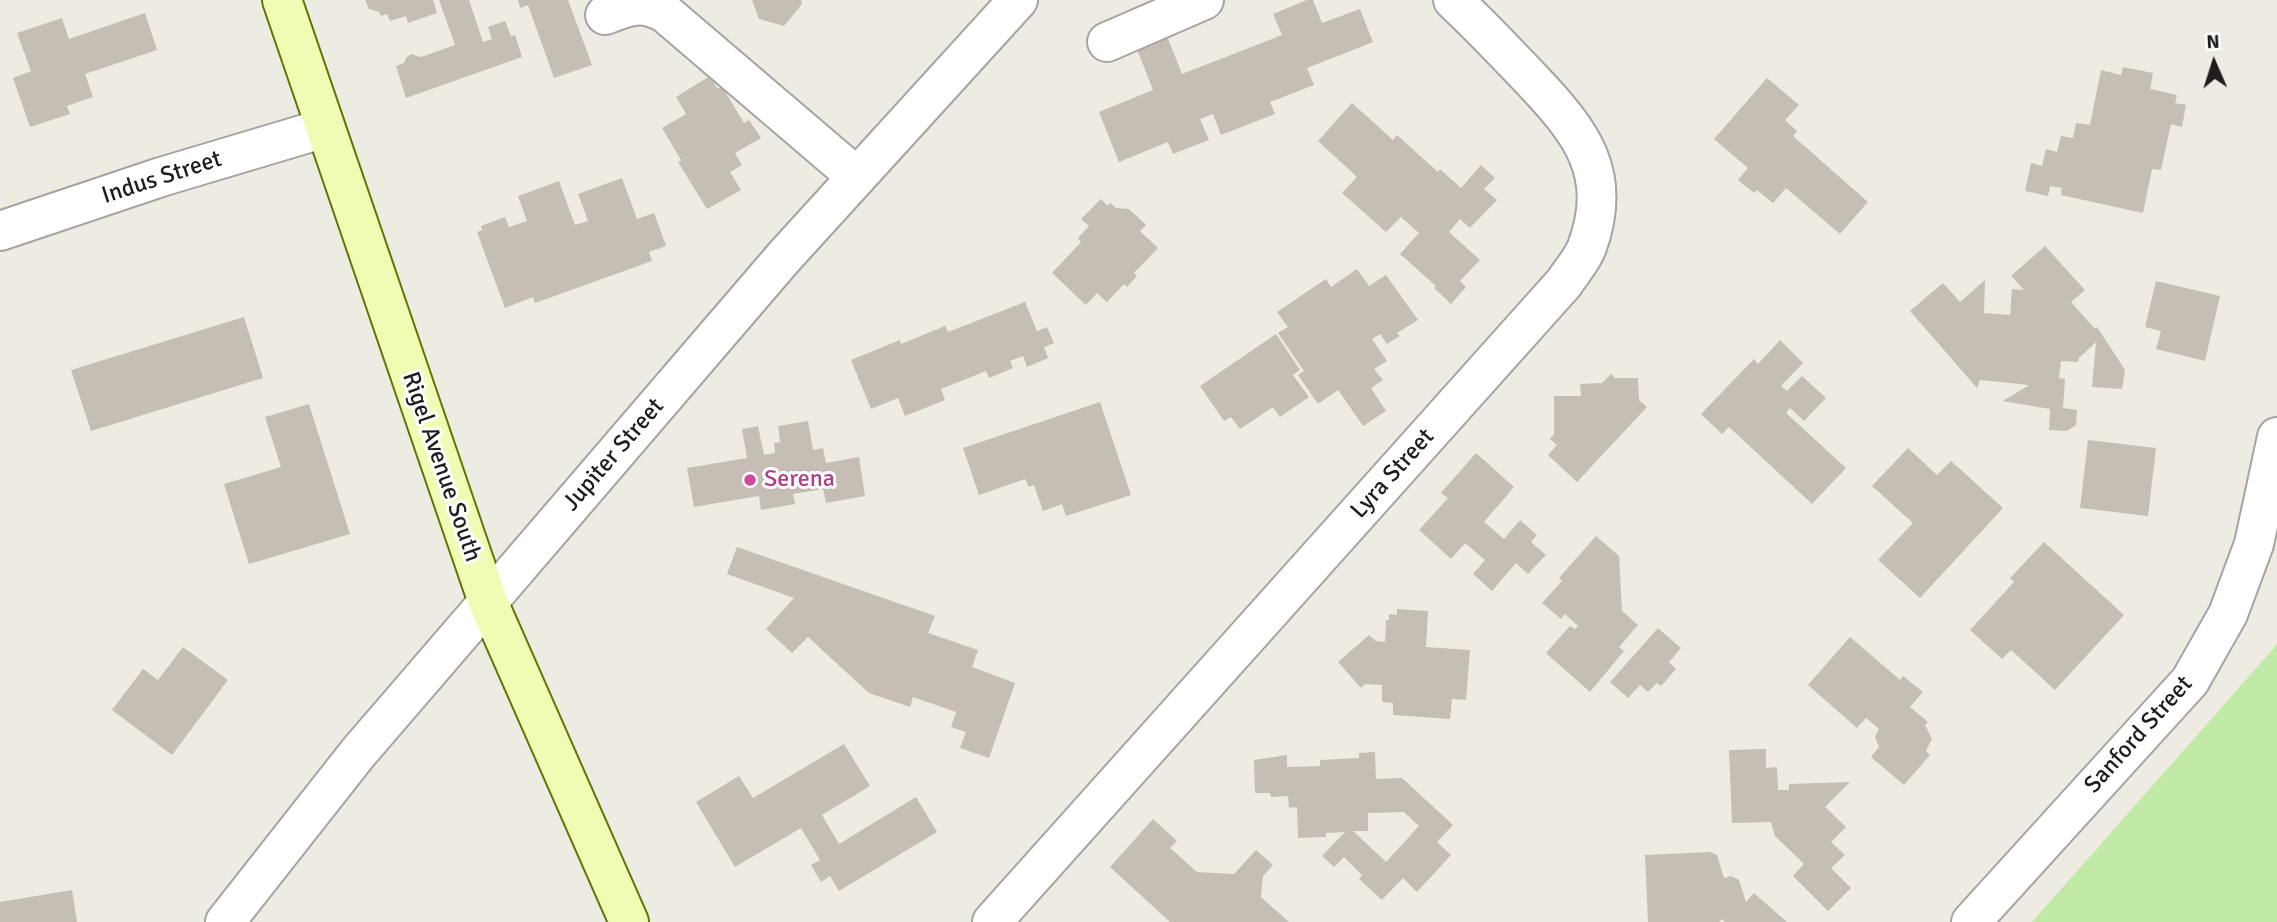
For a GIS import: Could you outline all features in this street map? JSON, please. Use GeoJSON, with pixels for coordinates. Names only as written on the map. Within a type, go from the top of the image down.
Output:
{"type":"FeatureCollection","features":[{"type":"Feature","properties":{"kind":"main road","name":"Rigel Avenue South"},"geometry":{"type":"LineString","coordinates":[[282,0],[488,602],[629,922]]}},
{"type":"Feature","properties":{"kind":"street","name":"Jupiter Street"},"geometry":{"type":"LineString","coordinates":[[225,922],[358,753],[784,257],[1018,0]]}},
{"type":"Feature","properties":{"kind":"street"},"geometry":{"type":"LineString","coordinates":[[1107,42],[1203,0]]}},
{"type":"Feature","properties":{"kind":"street","name":"Lyra Street"},"geometry":{"type":"LineString","coordinates":[[992,922],[1564,284],[1586,249],[1596,211],[1595,175],[1579,135],[1483,28],[1453,0]]}},
{"type":"Feature","properties":{"kind":"street"},"geometry":{"type":"LineString","coordinates":[[605,15],[646,4],[665,13],[858,177]]}},
{"type":"Feature","properties":{"kind":"street","name":"Indus Street"},"geometry":{"type":"LineString","coordinates":[[0,231],[161,177],[325,128]]}},
{"type":"Feature","properties":{"kind":"street","name":"Sanford Street"},"geometry":{"type":"LineString","coordinates":[[1971,922],[2190,681],[2228,614],[2254,544],[2277,437]]}},
{"type":"Feature","properties":{"kind":"green space"},"geometry":{"type":"Polygon","coordinates":[[[2277,643],[2277,922],[2032,922],[2274,648],[2277,643]]]}},
{"type":"Feature","properties":{"kind":"building"},"geometry":{"type":"Polygon","coordinates":[[[365,0],[433,0],[437,13],[408,23],[406,16],[390,21],[387,14],[381,16],[379,12],[369,9],[365,0]]]}},
{"type":"Feature","properties":{"kind":"building"},"geometry":{"type":"Polygon","coordinates":[[[439,0],[469,0],[483,42],[492,39],[488,27],[505,21],[511,36],[515,35],[522,57],[406,98],[396,66],[404,63],[411,54],[421,57],[455,45],[439,0]]]}},
{"type":"Feature","properties":{"kind":"building"},"geometry":{"type":"Polygon","coordinates":[[[518,0],[568,0],[592,65],[554,78],[528,5],[520,8],[518,0]]]}},
{"type":"Feature","properties":{"kind":"building"},"geometry":{"type":"Polygon","coordinates":[[[752,0],[801,0],[802,4],[784,26],[759,19],[752,0]]]}},
{"type":"Feature","properties":{"kind":"building"},"geometry":{"type":"Polygon","coordinates":[[[1313,0],[1322,23],[1360,9],[1373,42],[1307,68],[1314,85],[1270,102],[1275,114],[1221,135],[1213,114],[1200,119],[1209,140],[1173,154],[1168,142],[1119,162],[1099,112],[1153,90],[1137,49],[1167,36],[1182,74],[1282,35],[1273,14],[1313,0]]]}},
{"type":"Feature","properties":{"kind":"building"},"geometry":{"type":"Polygon","coordinates":[[[145,13],[157,50],[85,74],[93,97],[67,106],[70,114],[30,127],[13,78],[31,71],[17,33],[62,18],[69,39],[145,13]]]}},
{"type":"Feature","properties":{"kind":"building"},"geometry":{"type":"Polygon","coordinates":[[[2123,67],[2153,73],[2150,89],[2177,95],[2175,103],[2186,105],[2182,127],[2171,124],[2161,170],[2152,169],[2143,213],[2061,195],[2062,188],[2050,186],[2048,196],[2025,191],[2031,163],[2042,166],[2046,149],[2057,152],[2061,136],[2073,138],[2076,123],[2090,125],[2101,70],[2121,75],[2123,67]]]}},
{"type":"Feature","properties":{"kind":"building"},"geometry":{"type":"Polygon","coordinates":[[[710,76],[717,88],[723,88],[744,123],[749,120],[761,138],[735,153],[742,165],[730,172],[741,190],[707,209],[678,162],[681,160],[662,128],[686,114],[676,97],[710,76]]]}},
{"type":"Feature","properties":{"kind":"building"},"geometry":{"type":"Polygon","coordinates":[[[1767,78],[1799,105],[1785,120],[1797,131],[1793,136],[1868,202],[1840,234],[1786,188],[1773,203],[1757,190],[1754,193],[1738,180],[1748,168],[1714,139],[1767,78]]]}},
{"type":"Feature","properties":{"kind":"building"},"geometry":{"type":"Polygon","coordinates":[[[1352,103],[1393,140],[1397,135],[1438,172],[1440,169],[1461,188],[1481,165],[1495,178],[1484,189],[1497,200],[1470,228],[1460,219],[1449,232],[1480,260],[1460,281],[1466,287],[1451,304],[1434,288],[1436,286],[1400,254],[1419,233],[1401,217],[1386,232],[1342,193],[1357,177],[1318,141],[1352,103]]]}},
{"type":"Feature","properties":{"kind":"building"},"geometry":{"type":"Polygon","coordinates":[[[622,178],[637,219],[654,213],[666,246],[649,252],[652,261],[535,303],[533,297],[505,308],[477,232],[482,230],[481,226],[505,217],[509,227],[527,221],[518,196],[559,181],[575,225],[588,221],[578,194],[622,178]]]}},
{"type":"Feature","properties":{"kind":"building"},"geometry":{"type":"Polygon","coordinates":[[[1101,199],[1108,206],[1110,203],[1116,208],[1129,209],[1146,225],[1140,231],[1158,248],[1134,273],[1137,276],[1127,287],[1124,284],[1107,302],[1097,293],[1086,305],[1052,273],[1081,242],[1078,238],[1089,226],[1081,219],[1101,199]]]}},
{"type":"Feature","properties":{"kind":"building"},"geometry":{"type":"Polygon","coordinates":[[[2045,246],[2085,290],[2071,302],[2095,329],[2097,327],[2125,370],[2122,389],[2092,387],[2096,342],[2078,362],[2061,361],[2059,378],[2065,379],[2063,408],[2077,410],[2076,425],[2067,431],[2049,430],[2050,409],[2003,401],[2029,385],[1980,380],[1977,388],[1910,311],[1943,283],[1960,302],[1985,280],[1984,313],[2010,315],[2012,289],[2024,290],[2011,276],[2045,246]]]}},
{"type":"Feature","properties":{"kind":"building"},"geometry":{"type":"Polygon","coordinates":[[[1357,269],[1369,286],[1386,275],[1418,320],[1397,333],[1400,336],[1387,344],[1380,334],[1372,339],[1387,361],[1374,369],[1383,380],[1371,388],[1386,411],[1363,426],[1338,390],[1318,404],[1298,375],[1304,371],[1278,333],[1288,327],[1277,312],[1326,279],[1331,287],[1357,269]]]}},
{"type":"Feature","properties":{"kind":"building"},"geometry":{"type":"Polygon","coordinates":[[[2156,281],[2220,296],[2205,361],[2156,349],[2161,331],[2145,327],[2156,281]]]}},
{"type":"Feature","properties":{"kind":"building"},"geometry":{"type":"Polygon","coordinates":[[[1025,302],[1037,331],[1047,327],[1054,343],[1044,347],[1048,358],[1027,367],[1023,356],[1010,361],[1013,368],[989,378],[986,371],[941,389],[945,400],[905,416],[898,398],[871,409],[851,360],[900,340],[901,344],[945,326],[948,332],[1025,302]]]}},
{"type":"Feature","properties":{"kind":"building"},"geometry":{"type":"Polygon","coordinates":[[[244,317],[263,378],[91,431],[71,370],[244,317]]]}},
{"type":"Feature","properties":{"kind":"building"},"geometry":{"type":"Polygon","coordinates":[[[1276,334],[1300,370],[1293,375],[1309,397],[1280,417],[1273,407],[1240,429],[1231,417],[1224,421],[1200,386],[1276,334]]]}},
{"type":"Feature","properties":{"kind":"building"},"geometry":{"type":"Polygon","coordinates":[[[1780,340],[1803,363],[1781,386],[1787,391],[1802,376],[1826,398],[1804,421],[1790,408],[1786,413],[1846,468],[1812,504],[1729,427],[1722,434],[1701,414],[1754,359],[1758,364],[1780,340]]]}},
{"type":"Feature","properties":{"kind":"building"},"geometry":{"type":"Polygon","coordinates":[[[1611,374],[1615,378],[1638,378],[1639,400],[1647,407],[1577,482],[1548,455],[1557,445],[1550,439],[1554,434],[1554,396],[1581,396],[1580,384],[1602,383],[1611,374]]]}},
{"type":"Feature","properties":{"kind":"building"},"geometry":{"type":"Polygon","coordinates":[[[1100,402],[1131,495],[1066,516],[1062,504],[1043,511],[1034,485],[1029,487],[1025,479],[979,495],[963,448],[1100,402]]]}},
{"type":"Feature","properties":{"kind":"building"},"geometry":{"type":"Polygon","coordinates":[[[309,404],[350,534],[249,564],[224,484],[281,467],[265,417],[309,404]]]}},
{"type":"Feature","properties":{"kind":"building"},"geometry":{"type":"Polygon","coordinates":[[[808,421],[813,450],[823,448],[826,463],[859,457],[865,496],[826,503],[823,489],[793,494],[795,504],[761,510],[759,496],[694,507],[687,468],[747,458],[742,429],[758,426],[764,455],[775,453],[774,443],[780,442],[778,426],[808,421]]]}},
{"type":"Feature","properties":{"kind":"building"},"geometry":{"type":"Polygon","coordinates":[[[2088,440],[2156,448],[2148,516],[2080,508],[2088,440]]]}},
{"type":"Feature","properties":{"kind":"building"},"geometry":{"type":"Polygon","coordinates":[[[1908,448],[1937,475],[1951,461],[2003,508],[1920,598],[1878,560],[1913,523],[1872,486],[1908,448]]]}},
{"type":"Feature","properties":{"kind":"building"},"geometry":{"type":"Polygon","coordinates":[[[1476,453],[1514,487],[1484,522],[1504,539],[1520,520],[1537,535],[1531,542],[1546,555],[1528,574],[1516,563],[1492,591],[1473,574],[1485,560],[1465,543],[1451,559],[1419,530],[1448,498],[1441,493],[1476,453]]]}},
{"type":"Feature","properties":{"kind":"building"},"geometry":{"type":"Polygon","coordinates":[[[1596,536],[1619,556],[1622,611],[1638,625],[1619,647],[1624,651],[1590,692],[1546,653],[1570,626],[1575,629],[1578,626],[1565,614],[1561,619],[1542,603],[1562,581],[1559,578],[1596,536]]]}},
{"type":"Feature","properties":{"kind":"building"},"geometry":{"type":"Polygon","coordinates":[[[2044,542],[2124,615],[2055,690],[2011,650],[2002,659],[1970,630],[2014,582],[2010,578],[2044,542]]]}},
{"type":"Feature","properties":{"kind":"building"},"geometry":{"type":"Polygon","coordinates":[[[737,547],[935,616],[928,633],[978,650],[972,667],[1015,683],[989,758],[960,748],[966,732],[951,727],[956,712],[913,697],[910,707],[869,693],[808,637],[792,653],[766,629],[794,598],[727,574],[737,547]]]}},
{"type":"Feature","properties":{"kind":"building"},"geometry":{"type":"Polygon","coordinates":[[[1397,609],[1428,611],[1426,647],[1470,650],[1466,700],[1452,699],[1450,719],[1393,715],[1393,703],[1382,702],[1382,685],[1365,684],[1361,688],[1338,662],[1369,635],[1376,641],[1385,642],[1386,620],[1389,620],[1389,614],[1397,615],[1397,609]]]}},
{"type":"Feature","properties":{"kind":"building"},"geometry":{"type":"Polygon","coordinates":[[[1658,628],[1681,648],[1669,662],[1676,669],[1661,686],[1657,683],[1648,692],[1640,685],[1628,698],[1610,682],[1658,628]]]}},
{"type":"Feature","properties":{"kind":"building"},"geometry":{"type":"Polygon","coordinates":[[[1850,637],[1900,680],[1903,676],[1923,692],[1910,707],[1928,722],[1925,725],[1932,739],[1926,751],[1930,755],[1904,785],[1871,757],[1879,747],[1875,737],[1879,729],[1866,718],[1857,728],[1808,685],[1850,637]]]}},
{"type":"Feature","properties":{"kind":"building"},"geometry":{"type":"Polygon","coordinates":[[[183,647],[228,680],[172,755],[112,710],[143,669],[158,680],[183,647]]]}},
{"type":"Feature","properties":{"kind":"building"},"geometry":{"type":"Polygon","coordinates":[[[844,744],[870,786],[822,815],[839,844],[916,797],[937,832],[839,891],[830,876],[821,882],[811,865],[820,860],[801,828],[735,867],[696,802],[739,776],[753,798],[844,744]]]}},
{"type":"Feature","properties":{"kind":"building"},"geometry":{"type":"Polygon","coordinates":[[[1766,749],[1766,768],[1777,767],[1778,790],[1789,790],[1789,784],[1850,782],[1825,807],[1846,827],[1831,842],[1845,855],[1831,868],[1851,888],[1828,911],[1793,876],[1804,864],[1775,836],[1771,822],[1732,823],[1729,750],[1766,749]]]}},
{"type":"Feature","properties":{"kind":"building"},"geometry":{"type":"Polygon","coordinates":[[[1375,752],[1376,779],[1402,778],[1453,825],[1437,842],[1451,855],[1417,892],[1403,878],[1382,900],[1359,879],[1362,875],[1344,857],[1334,867],[1322,856],[1345,832],[1326,833],[1326,837],[1298,838],[1297,807],[1289,808],[1288,796],[1271,797],[1270,793],[1255,793],[1254,760],[1287,755],[1287,767],[1320,766],[1320,760],[1359,758],[1359,753],[1375,752]],[[1404,812],[1368,813],[1368,831],[1353,831],[1386,862],[1419,826],[1404,812]]]}},
{"type":"Feature","properties":{"kind":"building"},"geometry":{"type":"Polygon","coordinates":[[[1153,819],[1177,841],[1170,848],[1197,872],[1234,874],[1256,850],[1273,865],[1263,876],[1261,897],[1289,922],[1170,922],[1110,867],[1153,819]]]}},
{"type":"Feature","properties":{"kind":"building"},"geometry":{"type":"Polygon","coordinates":[[[1710,852],[1717,855],[1724,878],[1731,876],[1739,880],[1746,902],[1754,893],[1787,922],[1725,922],[1722,919],[1719,922],[1648,922],[1645,855],[1710,852]]]}},
{"type":"Feature","properties":{"kind":"building"},"geometry":{"type":"Polygon","coordinates":[[[72,890],[77,922],[0,922],[0,902],[72,890]]]}},
{"type":"Feature","properties":{"kind":"place","name":"Serena"},"geometry":{"type":"Point","coordinates":[750,480]}}]}
